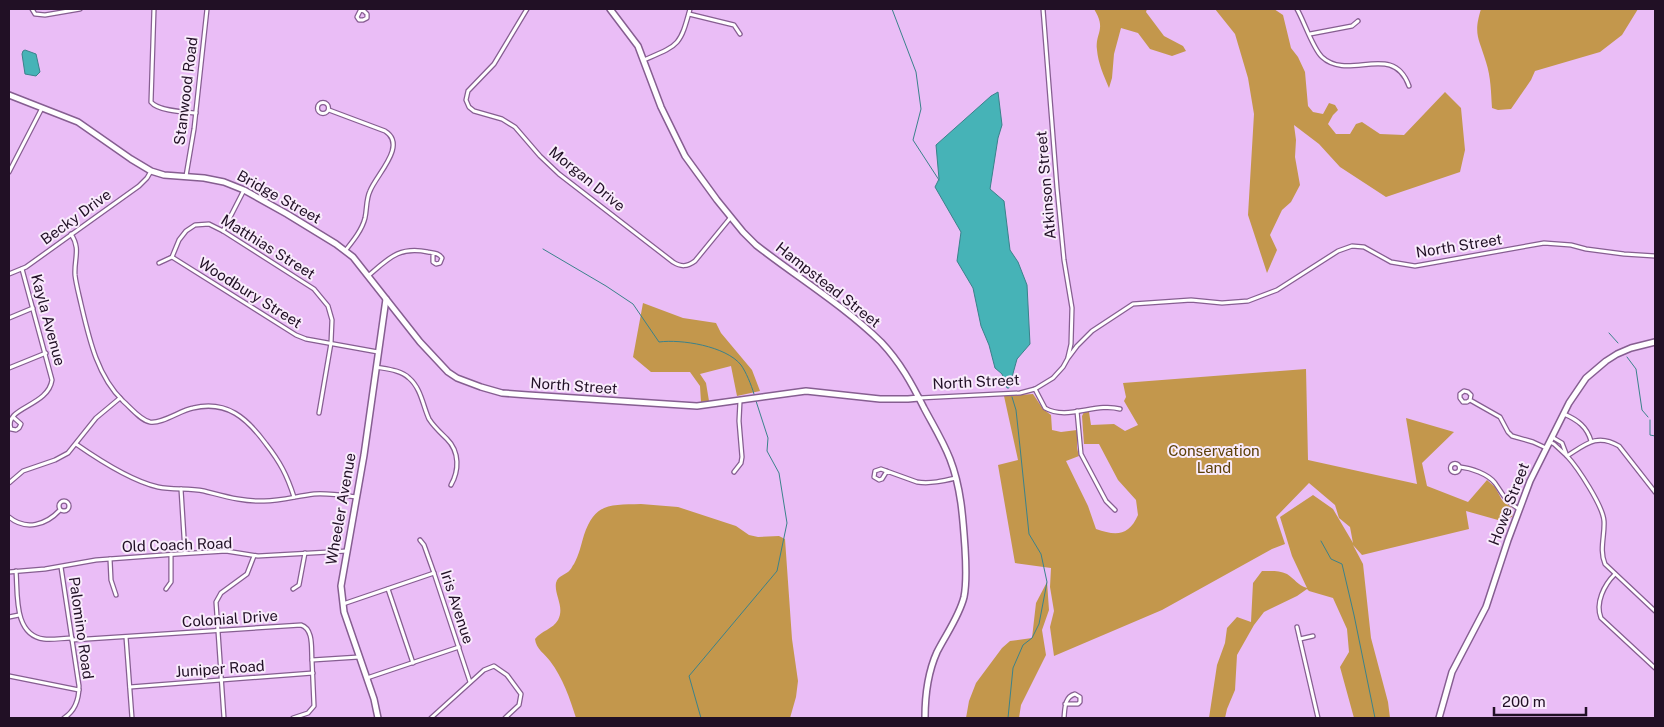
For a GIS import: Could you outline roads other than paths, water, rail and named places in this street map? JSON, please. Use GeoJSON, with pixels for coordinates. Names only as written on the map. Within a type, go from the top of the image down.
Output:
{"type":"FeatureCollection","features":[{"type":"Feature","properties":{"kind":"street"},"geometry":{"type":"LineString","coordinates":[[32,9],[35,14],[41,15],[80,9]]}},
{"type":"Feature","properties":{"kind":"street"},"geometry":{"type":"LineString","coordinates":[[154,9],[151,102],[156,107],[196,114]]}},
{"type":"Feature","properties":{"kind":"street","name":"Stanwood Road"},"geometry":{"type":"LineString","coordinates":[[186,176],[196,114],[207,9]]}},
{"type":"Feature","properties":{"kind":"street","name":"Morgan Drive"},"geometry":{"type":"LineString","coordinates":[[527,9],[494,64],[468,91],[466,100],[470,108],[476,112],[502,119],[515,127],[540,156],[559,174],[680,266],[688,265],[695,261],[731,217]]}},
{"type":"Feature","properties":{"kind":"street","name":"Hampstead Street"},"geometry":{"type":"LineString","coordinates":[[610,9],[632,36],[644,60],[661,108],[687,159],[731,217],[756,245],[850,315],[876,338],[899,363],[950,459],[961,503],[966,577],[959,610],[937,652],[932,666],[927,693],[926,718]]}},
{"type":"Feature","properties":{"kind":"street"},"geometry":{"type":"LineString","coordinates":[[644,60],[667,50],[679,40],[690,9]]}},
{"type":"Feature","properties":{"kind":"street","name":"Atkinson Street"},"geometry":{"type":"LineString","coordinates":[[1043,9],[1057,188],[1064,260],[1072,308],[1071,344],[1068,358]]}},
{"type":"Feature","properties":{"kind":"street"},"geometry":{"type":"LineString","coordinates":[[1298,9],[1319,54],[1327,61],[1345,67],[1376,62],[1388,64],[1402,73],[1409,86]]}},
{"type":"Feature","properties":{"kind":"street"},"geometry":{"type":"LineString","coordinates":[[689,14],[734,26],[740,34]]}},
{"type":"Feature","properties":{"kind":"street"},"geometry":{"type":"LineString","coordinates":[[1310,34],[1352,26],[1358,21]]}},
{"type":"Feature","properties":{"kind":"street","name":"Bridge Street"},"geometry":{"type":"LineString","coordinates":[[9,95],[84,125],[151,171],[164,175],[218,180],[244,190],[287,214],[353,257],[420,342],[444,368],[463,381],[493,391]]}},
{"type":"Feature","properties":{"kind":"street"},"geometry":{"type":"LineString","coordinates":[[9,172],[42,108]]}},
{"type":"Feature","properties":{"kind":"street"},"geometry":{"type":"LineString","coordinates":[[328,110],[385,130],[391,136],[393,142],[392,153],[369,192],[364,222],[346,251]]}},
{"type":"Feature","properties":{"kind":"street","name":"Becky Drive"},"geometry":{"type":"LineString","coordinates":[[9,274],[22,269],[139,186],[151,171]]}},
{"type":"Feature","properties":{"kind":"street"},"geometry":{"type":"LineString","coordinates":[[223,231],[244,190]]}},
{"type":"Feature","properties":{"kind":"street","name":"Matthias Street"},"geometry":{"type":"LineString","coordinates":[[172,257],[182,235],[192,226],[206,224],[223,231],[314,289],[324,300],[331,312],[331,343],[319,413]]}},
{"type":"Feature","properties":{"kind":"street"},"geometry":{"type":"LineString","coordinates":[[71,234],[77,247],[76,281],[91,345],[106,377],[120,398],[140,416],[152,422],[191,408],[208,406],[225,409],[241,416],[254,428],[282,465],[294,497]]}},
{"type":"Feature","properties":{"kind":"street","name":"North Street"},"geometry":{"type":"LineString","coordinates":[[493,391],[690,406],[711,405],[806,391],[908,400],[1020,393],[1035,389],[1056,376],[1068,358],[1092,331],[1133,304],[1191,300],[1221,303],[1248,301],[1278,290],[1338,251],[1348,247],[1364,247],[1391,262],[1415,266],[1556,243],[1624,254],[1655,256]]}},
{"type":"Feature","properties":{"kind":"street"},"geometry":{"type":"LineString","coordinates":[[368,276],[400,252],[414,249],[433,253]]}},
{"type":"Feature","properties":{"kind":"street"},"geometry":{"type":"LineString","coordinates":[[159,264],[172,257]]}},
{"type":"Feature","properties":{"kind":"street","name":"Woodbury Street"},"geometry":{"type":"LineString","coordinates":[[172,257],[296,335],[306,339],[379,352]]}},
{"type":"Feature","properties":{"kind":"street","name":"Kayla Avenue"},"geometry":{"type":"LineString","coordinates":[[13,417],[19,410],[40,399],[49,390],[52,376],[22,269]]}},
{"type":"Feature","properties":{"kind":"street","name":"Wheeler Avenue"},"geometry":{"type":"LineString","coordinates":[[378,718],[376,706],[342,604],[341,586],[386,299]]}},
{"type":"Feature","properties":{"kind":"street"},"geometry":{"type":"LineString","coordinates":[[9,318],[33,308]]}},
{"type":"Feature","properties":{"kind":"street","name":"Howe Street"},"geometry":{"type":"LineString","coordinates":[[1438,718],[1452,672],[1486,607],[1519,509],[1546,448],[1576,391],[1606,361],[1631,348],[1655,342]]}},
{"type":"Feature","properties":{"kind":"street"},"geometry":{"type":"LineString","coordinates":[[9,368],[46,353]]}},
{"type":"Feature","properties":{"kind":"street"},"geometry":{"type":"LineString","coordinates":[[376,367],[403,374],[416,385],[430,420],[452,445],[455,452],[457,466],[451,485]]}},
{"type":"Feature","properties":{"kind":"street"},"geometry":{"type":"LineString","coordinates":[[1035,389],[1041,403],[1050,411],[1059,413],[1110,406],[1120,409]]}},
{"type":"Feature","properties":{"kind":"street"},"geometry":{"type":"LineString","coordinates":[[9,483],[23,471],[60,458],[76,444],[96,418],[120,398]]}},
{"type":"Feature","properties":{"kind":"street"},"geometry":{"type":"LineString","coordinates":[[734,472],[741,463],[742,457],[739,421],[740,400]]}},
{"type":"Feature","properties":{"kind":"street"},"geometry":{"type":"LineString","coordinates":[[1470,400],[1500,417],[1512,436],[1529,440],[1546,448]]}},
{"type":"Feature","properties":{"kind":"street"},"geometry":{"type":"LineString","coordinates":[[1077,411],[1082,454],[1106,501],[1114,510]]}},
{"type":"Feature","properties":{"kind":"street"},"geometry":{"type":"LineString","coordinates":[[1563,414],[1583,425],[1592,441]]}},
{"type":"Feature","properties":{"kind":"street"},"geometry":{"type":"LineString","coordinates":[[1551,439],[1580,473],[1602,511],[1604,522],[1602,555],[1605,564],[1655,611]]}},
{"type":"Feature","properties":{"kind":"street"},"geometry":{"type":"LineString","coordinates":[[1567,456],[1592,441],[1604,440],[1619,446],[1655,492]]}},
{"type":"Feature","properties":{"kind":"street"},"geometry":{"type":"LineString","coordinates":[[76,444],[95,457],[139,480],[156,486],[203,491],[245,500],[270,501],[328,494],[356,497]]}},
{"type":"Feature","properties":{"kind":"street"},"geometry":{"type":"LineString","coordinates":[[1460,467],[1487,476],[1494,482],[1504,499],[1519,509]]}},
{"type":"Feature","properties":{"kind":"street"},"geometry":{"type":"LineString","coordinates":[[887,471],[882,480],[874,477],[874,472],[880,468],[920,483],[931,483],[956,478]]}},
{"type":"Feature","properties":{"kind":"street"},"geometry":{"type":"LineString","coordinates":[[181,489],[185,554]]}},
{"type":"Feature","properties":{"kind":"street"},"geometry":{"type":"LineString","coordinates":[[9,517],[20,524],[38,525],[60,510]]}},
{"type":"Feature","properties":{"kind":"street","name":"Iris Avenue"},"geometry":{"type":"LineString","coordinates":[[420,540],[434,573],[470,682]]}},
{"type":"Feature","properties":{"kind":"street","name":"Old Coach Road"},"geometry":{"type":"LineString","coordinates":[[9,572],[110,559],[171,554],[226,551],[254,556],[346,550]]}},
{"type":"Feature","properties":{"kind":"street"},"geometry":{"type":"LineString","coordinates":[[294,589],[300,582],[305,552]]}},
{"type":"Feature","properties":{"kind":"street"},"geometry":{"type":"LineString","coordinates":[[166,589],[171,582],[171,554]]}},
{"type":"Feature","properties":{"kind":"street"},"geometry":{"type":"LineString","coordinates":[[224,718],[215,606],[217,598],[224,590],[247,574],[254,556]]}},
{"type":"Feature","properties":{"kind":"street"},"geometry":{"type":"LineString","coordinates":[[110,559],[111,580],[116,595]]}},
{"type":"Feature","properties":{"kind":"street","name":"Palomino Road"},"geometry":{"type":"LineString","coordinates":[[61,566],[79,690],[76,704],[67,717]]}},
{"type":"Feature","properties":{"kind":"street"},"geometry":{"type":"LineString","coordinates":[[9,616],[19,615],[16,571]]}},
{"type":"Feature","properties":{"kind":"street"},"geometry":{"type":"LineString","coordinates":[[342,604],[434,573]]}},
{"type":"Feature","properties":{"kind":"street"},"geometry":{"type":"LineString","coordinates":[[1614,574],[1601,598],[1598,611],[1601,618],[1655,668]]}},
{"type":"Feature","properties":{"kind":"street"},"geometry":{"type":"LineString","coordinates":[[388,589],[413,663]]}},
{"type":"Feature","properties":{"kind":"street","name":"Colonial Drive"},"geometry":{"type":"LineString","coordinates":[[19,615],[26,628],[35,636],[48,639],[126,637],[303,626],[310,633],[314,706],[308,713],[293,718]]}},
{"type":"Feature","properties":{"kind":"street"},"geometry":{"type":"LineString","coordinates":[[1297,627],[1318,718]]}},
{"type":"Feature","properties":{"kind":"street"},"geometry":{"type":"LineString","coordinates":[[1300,639],[1313,636]]}},
{"type":"Feature","properties":{"kind":"street"},"geometry":{"type":"LineString","coordinates":[[126,637],[132,718]]}},
{"type":"Feature","properties":{"kind":"street"},"geometry":{"type":"LineString","coordinates":[[367,678],[459,647]]}},
{"type":"Feature","properties":{"kind":"street"},"geometry":{"type":"LineString","coordinates":[[312,660],[360,657]]}},
{"type":"Feature","properties":{"kind":"street"},"geometry":{"type":"LineString","coordinates":[[431,718],[470,682],[487,668],[494,666],[512,680],[520,691],[521,699],[506,718]]}},
{"type":"Feature","properties":{"kind":"street","name":"Juniper Road"},"geometry":{"type":"LineString","coordinates":[[130,687],[312,673]]}},
{"type":"Feature","properties":{"kind":"street"},"geometry":{"type":"LineString","coordinates":[[9,676],[79,690]]}},
{"type":"Feature","properties":{"kind":"street"},"geometry":{"type":"LineString","coordinates":[[1064,718],[1066,704],[1072,694],[1080,697],[1078,704],[1066,704]]}},
{"type":"Feature","properties":{"kind":"waterway"},"geometry":{"type":"LineString","coordinates":[[892,9],[916,72],[921,109],[913,140],[939,180]]}},
{"type":"Feature","properties":{"kind":"waterway"},"geometry":{"type":"LineString","coordinates":[[543,249],[633,304],[659,342],[668,341],[703,345],[734,358],[745,371],[754,394]]}},
{"type":"Feature","properties":{"kind":"waterway"},"geometry":{"type":"LineString","coordinates":[[1609,333],[1618,343]]}},
{"type":"Feature","properties":{"kind":"waterway"},"geometry":{"type":"LineString","coordinates":[[1627,357],[1636,369],[1642,410],[1648,417]]}},
{"type":"Feature","properties":{"kind":"waterway"},"geometry":{"type":"LineString","coordinates":[[1008,718],[1013,668],[1023,645],[1032,638],[1039,624],[1047,582],[1041,554],[1029,534],[1016,410],[1012,397]]}},
{"type":"Feature","properties":{"kind":"waterway"},"geometry":{"type":"LineString","coordinates":[[701,718],[689,676],[777,571],[787,523],[779,473],[767,451],[768,438],[756,401]]}},
{"type":"Feature","properties":{"kind":"waterway"},"geometry":{"type":"LineString","coordinates":[[1650,420],[1650,435],[1655,436]]}},
{"type":"Feature","properties":{"kind":"waterway"},"geometry":{"type":"LineString","coordinates":[[1321,541],[1331,559],[1342,564],[1375,718]]}},
{"type":"Feature","properties":{"kind":"park label","name":"Conservation Land"},"geometry":{"type":"Point","coordinates":[1214,460]}}]}
